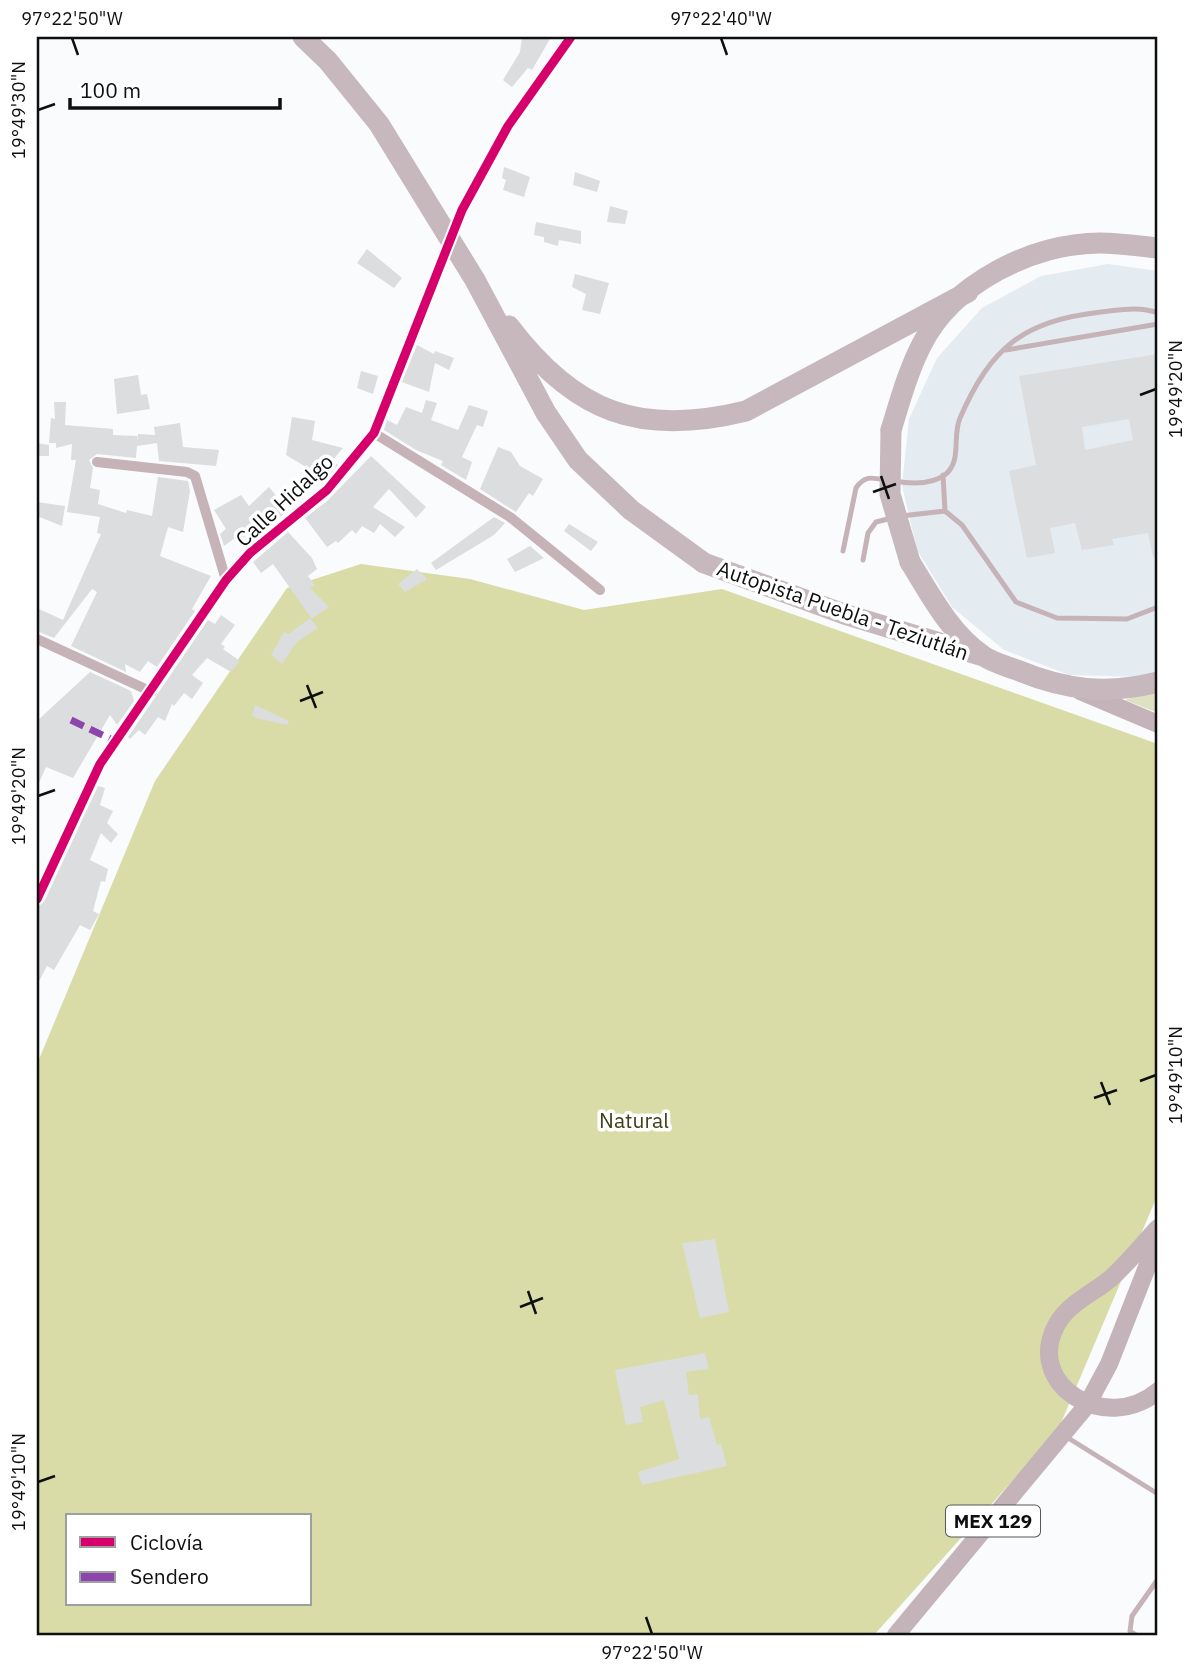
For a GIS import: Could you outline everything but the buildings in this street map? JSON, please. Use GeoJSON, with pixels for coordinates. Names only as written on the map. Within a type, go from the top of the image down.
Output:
{"type":"FeatureCollection","features":[{"type":"Feature","properties":{"kind":"highway"},"geometry":{"type":"LineString","coordinates":[[303,37],[328,61],[379,124],[475,280]]}},
{"type":"Feature","properties":{"kind":"highway","name":"Autopista Puebla - Teziutlán"},"geometry":{"type":"LineString","coordinates":[[475,280],[523,344],[553,377],[570,390],[615,413],[644,421],[709,420],[746,411],[968,292],[1018,261],[1047,251],[1099,243],[1158,248]]}},
{"type":"Feature","properties":{"kind":"highway","name":"Autopista Puebla - Teziutlán"},"geometry":{"type":"LineString","coordinates":[[475,280],[541,404],[578,460],[631,510],[704,563],[845,614],[983,656],[1036,678],[1077,690],[1113,691],[1158,682]]}},
{"type":"Feature","properties":{"kind":"highway","name":"Autopista Puebla - Teziutlán"},"geometry":{"type":"LineString","coordinates":[[968,292],[939,318],[923,342],[909,372],[891,430],[890,494],[910,562],[940,610],[983,656]]}},
{"type":"Feature","properties":{"kind":"main road"},"geometry":{"type":"LineString","coordinates":[[1077,690],[1158,724]]}},
{"type":"Feature","properties":{"kind":"main road"},"geometry":{"type":"LineString","coordinates":[[1158,1228],[1111,1278],[1069,1308],[1057,1325],[1050,1346],[1053,1369],[1062,1386],[1087,1405],[1109,1410],[1122,1409],[1158,1391]]}},
{"type":"Feature","properties":{"kind":"main road","name":"MEX 129"},"geometry":{"type":"LineString","coordinates":[[896,1635],[1065,1436],[1087,1405],[1113,1353],[1158,1239]]}},
{"type":"Feature","properties":{"kind":"street"},"geometry":{"type":"LineString","coordinates":[[462,210],[508,126],[571,37]]}},
{"type":"Feature","properties":{"kind":"street","name":"Calle Hidalgo"},"geometry":{"type":"LineString","coordinates":[[37,899],[100,764],[152,692],[226,580],[250,553],[327,490],[374,433],[443,256]]}},
{"type":"Feature","properties":{"kind":"street"},"geometry":{"type":"LineString","coordinates":[[374,433],[510,517],[600,590]]}},
{"type":"Feature","properties":{"kind":"street"},"geometry":{"type":"LineString","coordinates":[[97,462],[187,472],[195,476],[226,580]]}},
{"type":"Feature","properties":{"kind":"street"},"geometry":{"type":"LineString","coordinates":[[37,639],[152,692]]}},
{"type":"Feature","properties":{"kind":"lane"},"geometry":{"type":"LineString","coordinates":[[843,551],[856,488],[861,480],[868,477],[909,484],[934,481],[943,475],[956,457],[958,422],[987,365],[1018,337],[1061,317],[1142,307],[1158,313]]}},
{"type":"Feature","properties":{"kind":"lane"},"geometry":{"type":"LineString","coordinates":[[1003,351],[1158,324]]}},
{"type":"Feature","properties":{"kind":"lane"},"geometry":{"type":"LineString","coordinates":[[943,475],[945,512]]}},
{"type":"Feature","properties":{"kind":"lane"},"geometry":{"type":"LineString","coordinates":[[863,560],[869,533],[876,522],[911,514],[945,512],[962,525],[1016,602],[1057,618],[1127,619],[1158,607]]}},
{"type":"Feature","properties":{"kind":"lane"},"geometry":{"type":"LineString","coordinates":[[1065,1436],[1158,1494]]}},
{"type":"Feature","properties":{"kind":"lane"},"geometry":{"type":"LineString","coordinates":[[1136,1635],[1130,1631],[1132,1616],[1158,1579]]}},
{"type":"Feature","properties":{"kind":"shaded area"},"geometry":{"type":"Polygon","coordinates":[[[1108,264],[1158,271],[1158,671],[1139,677],[1069,675],[1004,650],[952,607],[917,550],[902,485],[909,419],[937,358],[982,308],[1041,276],[1108,264]]]}},
{"type":"Feature","properties":{"kind":"green space","name":"Natural"},"geometry":{"type":"Polygon","coordinates":[[[361,564],[470,579],[584,610],[722,589],[1158,744],[1158,1194],[1058,1430],[874,1635],[37,1635],[37,1064],[155,781],[287,588],[361,564]]]}},
{"type":"Feature","properties":{"kind":"green space"},"geometry":{"type":"Polygon","coordinates":[[[1158,689],[1158,713],[1125,700],[1158,689]]]}},
{"type":"Feature","properties":{"kind":"tunnel"},"geometry":{"type":"LineString","coordinates":[[449,241],[462,210]]}},
{"type":"Feature","properties":{"kind":"marked path"},"geometry":{"type":"LineString","coordinates":[[71,720],[117,742]]}},
{"type":"Feature","properties":{"kind":"cycle path"},"geometry":{"type":"LineString","coordinates":[[37,899],[100,764],[226,580],[250,553],[327,490],[374,433],[462,210],[508,126],[571,37]]}}]}
